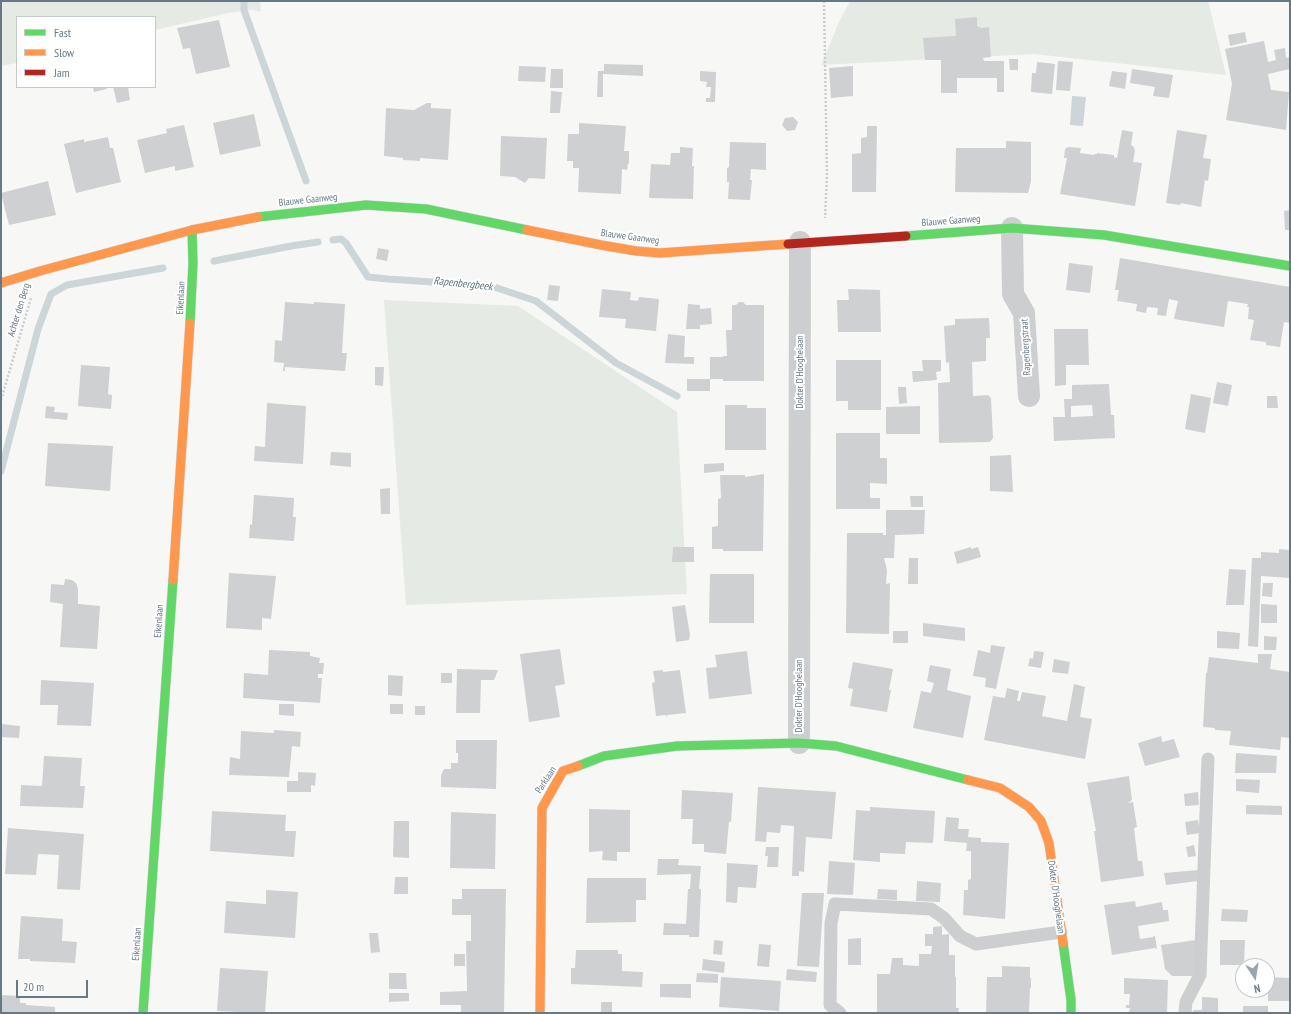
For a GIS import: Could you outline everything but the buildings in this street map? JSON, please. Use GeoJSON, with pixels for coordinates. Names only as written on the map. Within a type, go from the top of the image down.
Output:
{"type":"FeatureCollection","features":[{"type":"Feature","properties":{"kind":"street","name":"Blauwe Gaanweg"},"geometry":{"type":"LineString","coordinates":[[1,283],[192,230],[255,217],[366,205],[426,209],[636,251],[660,253],[1012,228],[1104,235],[1290,266]]}},
{"type":"Feature","properties":{"kind":"street","name":"Rapenbergstraat"},"geometry":{"type":"LineString","coordinates":[[1012,228],[1013,294],[1024,313],[1029,396]]}},
{"type":"Feature","properties":{"kind":"street","name":"Eikenlaan"},"geometry":{"type":"LineString","coordinates":[[143,1013],[189,353],[194,263],[192,230]]}},
{"type":"Feature","properties":{"kind":"street","name":"Dokter D'Hooghelaan"},"geometry":{"type":"LineString","coordinates":[[800,242],[799,743],[836,746],[1000,788],[1029,807],[1041,821],[1049,843],[1071,1000],[1071,1013]]}},
{"type":"Feature","properties":{"kind":"street","name":"Parklaan"},"geometry":{"type":"LineString","coordinates":[[540,1013],[542,808],[563,771],[604,756],[677,746],[799,743]]}},
{"type":"Feature","properties":{"kind":"lane"},"geometry":{"type":"LineString","coordinates":[[1185,1013],[1186,1002],[1200,975],[1208,759]]}},
{"type":"Feature","properties":{"kind":"lane"},"geometry":{"type":"LineString","coordinates":[[840,1013],[830,1005],[832,923],[835,904],[931,909],[944,918],[960,936],[976,944],[1062,932]]}},
{"type":"Feature","properties":{"kind":"path"},"geometry":{"type":"LineString","coordinates":[[824,1],[827,176],[824,241]]}},
{"type":"Feature","properties":{"kind":"path","name":"Achter den Berg"},"geometry":{"type":"LineString","coordinates":[[1,400],[40,271]]}},
{"type":"Feature","properties":{"kind":"shaded area"},"geometry":{"type":"Polygon","coordinates":[[[1,1],[260,1],[261,12],[253,10],[228,13],[156,30],[156,16],[16,16],[16,63],[1,66],[1,1]]]}},
{"type":"Feature","properties":{"kind":"shaded area"},"geometry":{"type":"Polygon","coordinates":[[[850,1],[1208,1],[1226,75],[1034,54],[821,65],[839,22],[850,1]]]}},
{"type":"Feature","properties":{"kind":"shaded area"},"geometry":{"type":"Polygon","coordinates":[[[1072,96],[1086,97],[1083,126],[1070,125],[1072,96]]]}},
{"type":"Feature","properties":{"kind":"shaded area"},"geometry":{"type":"Polygon","coordinates":[[[384,300],[518,306],[677,412],[687,594],[406,605],[384,300]]]}},
{"type":"Feature","properties":{"kind":"waterway","name":"Rapenbergbeek"},"geometry":{"type":"LineString","coordinates":[[244,1],[244,10],[306,181]]}},
{"type":"Feature","properties":{"kind":"waterway","name":"Rapenbergbeek"},"geometry":{"type":"LineString","coordinates":[[333,240],[341,239],[346,243],[368,277],[491,286],[536,301],[616,363],[677,396]]}},
{"type":"Feature","properties":{"kind":"waterway"},"geometry":{"type":"LineString","coordinates":[[214,261],[318,242]]}},
{"type":"Feature","properties":{"kind":"waterway"},"geometry":{"type":"LineString","coordinates":[[1,471],[38,329],[51,294],[67,285],[163,268]]}},
{"type":"Feature","properties":{"kind":"traffic: fast"},"geometry":{"type":"LineString","coordinates":[[258,217],[366,205],[426,209],[527,230]]}},
{"type":"Feature","properties":{"kind":"traffic: fast"},"geometry":{"type":"LineString","coordinates":[[906,236],[1012,228],[1104,235],[1290,266]]}},
{"type":"Feature","properties":{"kind":"traffic: fast"},"geometry":{"type":"LineString","coordinates":[[190,323],[193,263],[192,230]]}},
{"type":"Feature","properties":{"kind":"traffic: fast"},"geometry":{"type":"LineString","coordinates":[[143,1013],[173,580]]}},
{"type":"Feature","properties":{"kind":"traffic: fast"},"geometry":{"type":"LineString","coordinates":[[578,766],[604,756],[677,746],[799,743],[836,746],[968,780]]}},
{"type":"Feature","properties":{"kind":"traffic: fast"},"geometry":{"type":"LineString","coordinates":[[1063,943],[1071,1000],[1071,1013]]}},
{"type":"Feature","properties":{"kind":"traffic: slow"},"geometry":{"type":"LineString","coordinates":[[1,283],[192,230],[258,217]]}},
{"type":"Feature","properties":{"kind":"traffic: slow"},"geometry":{"type":"LineString","coordinates":[[527,230],[601,245],[636,251],[660,253],[788,244]]}},
{"type":"Feature","properties":{"kind":"traffic: slow"},"geometry":{"type":"LineString","coordinates":[[173,580],[190,323]]}},
{"type":"Feature","properties":{"kind":"traffic: slow"},"geometry":{"type":"LineString","coordinates":[[540,1013],[542,808],[563,771],[578,766]]}},
{"type":"Feature","properties":{"kind":"traffic: slow"},"geometry":{"type":"LineString","coordinates":[[968,780],[1000,788],[1029,807],[1041,821],[1049,843],[1063,943]]}},
{"type":"Feature","properties":{"kind":"traffic: jam"},"geometry":{"type":"LineString","coordinates":[[788,244],[906,236]]}}]}
